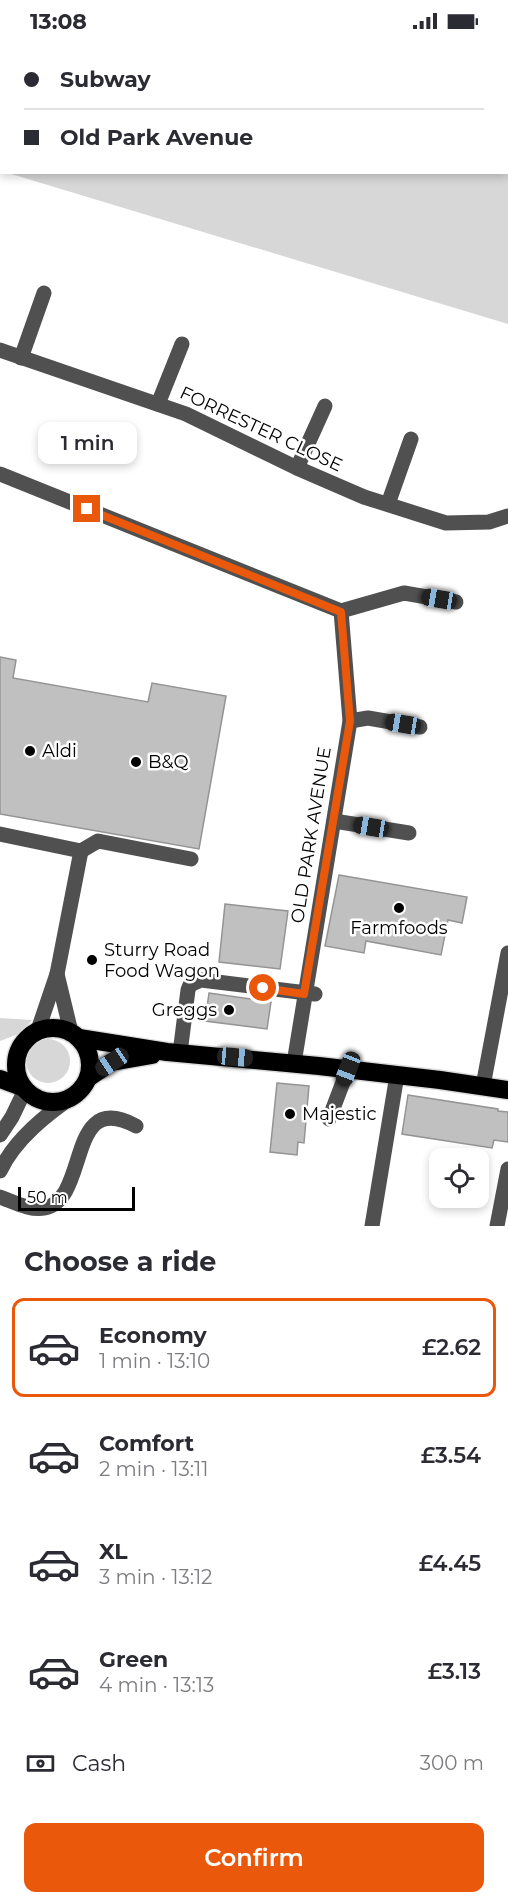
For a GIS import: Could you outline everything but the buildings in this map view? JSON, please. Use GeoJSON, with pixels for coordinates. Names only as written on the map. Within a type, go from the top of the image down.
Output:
{"type":"FeatureCollection","features":[{"type":"Feature","properties":{"kind":"highway"},"geometry":{"type":"LineString","coordinates":[[23,1088],[9,1049],[38,1030],[49,1027],[60,1028],[75,1035],[173,1053],[294,1063],[508,1090]]}},
{"type":"Feature","properties":{"kind":"highway"},"geometry":{"type":"LineString","coordinates":[[75,1035],[86,1047],[90,1057],[88,1078]]}},
{"type":"Feature","properties":{"kind":"highway"},"geometry":{"type":"LineString","coordinates":[[0,1079],[23,1088],[37,1099],[49,1102],[62,1101],[76,1094],[88,1078],[112,1062],[173,1053]]}},
{"type":"Feature","properties":{"kind":"street"},"geometry":{"type":"LineString","coordinates":[[21,358],[44,293]]}},
{"type":"Feature","properties":{"kind":"street"},"geometry":{"type":"LineString","coordinates":[[158,404],[182,344]]}},
{"type":"Feature","properties":{"kind":"street","name":"FORRESTER CLOSE"},"geometry":{"type":"LineString","coordinates":[[0,350],[186,414],[297,468],[364,497],[446,523],[489,522],[508,516]]}},
{"type":"Feature","properties":{"kind":"street"},"geometry":{"type":"LineString","coordinates":[[297,468],[325,406]]}},
{"type":"Feature","properties":{"kind":"street"},"geometry":{"type":"LineString","coordinates":[[388,504],[411,439]]}},
{"type":"Feature","properties":{"kind":"street"},"geometry":{"type":"LineString","coordinates":[[0,474],[341,612],[404,593],[456,602]]}},
{"type":"Feature","properties":{"kind":"street","name":"OLD PARK AVENUE"},"geometry":{"type":"LineString","coordinates":[[294,1063],[309,994],[350,721],[341,612]]}},
{"type":"Feature","properties":{"kind":"street"},"geometry":{"type":"LineString","coordinates":[[350,721],[368,718],[420,727]]}},
{"type":"Feature","properties":{"kind":"street"},"geometry":{"type":"LineString","coordinates":[[334,821],[409,833]]}},
{"type":"Feature","properties":{"kind":"street"},"geometry":{"type":"LineString","coordinates":[[0,834],[81,850],[98,841],[191,859]]}},
{"type":"Feature","properties":{"kind":"street"},"geometry":{"type":"LineString","coordinates":[[38,1030],[57,974],[81,850]]}},
{"type":"Feature","properties":{"kind":"street"},"geometry":{"type":"LineString","coordinates":[[483,1086],[508,953]]}},
{"type":"Feature","properties":{"kind":"street"},"geometry":{"type":"LineString","coordinates":[[57,974],[75,1035]]}},
{"type":"Feature","properties":{"kind":"street"},"geometry":{"type":"LineString","coordinates":[[173,1053],[188,990],[190,985],[201,980],[309,994]]}},
{"type":"Feature","properties":{"kind":"street"},"geometry":{"type":"LineString","coordinates":[[329,1119],[348,1069]]}},
{"type":"Feature","properties":{"kind":"street"},"geometry":{"type":"LineString","coordinates":[[372,1226],[397,1075]]}},
{"type":"Feature","properties":{"kind":"street"},"geometry":{"type":"LineString","coordinates":[[0,1135],[12,1117],[23,1088]]}},
{"type":"Feature","properties":{"kind":"street"},"geometry":{"type":"LineString","coordinates":[[1,1164],[53,1110],[76,1094]]}},
{"type":"Feature","properties":{"kind":"street"},"geometry":{"type":"LineString","coordinates":[[0,1197],[35,1208],[59,1201],[70,1181],[79,1150],[93,1126],[105,1119],[114,1118],[123,1119],[136,1126]]}},
{"type":"Feature","properties":{"kind":"street"},"geometry":{"type":"LineString","coordinates":[[497,1226],[508,1169]]}},
{"type":"Feature","properties":{"kind":"shaded area"},"geometry":{"type":"Polygon","coordinates":[[[11,174],[508,174],[508,324],[11,174]]]}},
{"type":"Feature","properties":{"kind":"shaded area"},"geometry":{"type":"Polygon","coordinates":[[[0,1018],[32,1020],[21,1033],[0,1041],[0,1018]]]}},
{"type":"Feature","properties":{"kind":"shaded area"},"geometry":{"type":"Polygon","coordinates":[[[48,1039],[64,1045],[70,1061],[64,1077],[48,1083],[32,1077],[26,1061],[32,1045],[48,1039]]]}},
{"type":"Feature","properties":{"kind":"place","name":"Aldi"},"geometry":{"type":"Point","coordinates":[30,751]}},
{"type":"Feature","properties":{"kind":"place","name":"B&Q"},"geometry":{"type":"Point","coordinates":[136,762]}},
{"type":"Feature","properties":{"kind":"place","name":"Farmfoods"},"geometry":{"type":"Point","coordinates":[399,908]}},
{"type":"Feature","properties":{"kind":"place","name":"Sturry Road Food Wagon"},"geometry":{"type":"Point","coordinates":[92,960]}},
{"type":"Feature","properties":{"kind":"place","name":"Greggs"},"geometry":{"type":"Point","coordinates":[229,1010]}},
{"type":"Feature","properties":{"kind":"place","name":"Majestic"},"geometry":{"type":"Point","coordinates":[290,1114]}},
{"type":"Feature","properties":{"kind":"route"},"geometry":{"type":"LineString","coordinates":[[87,509],[341,612],[350,721],[304,994],[263,988]]}}]}
